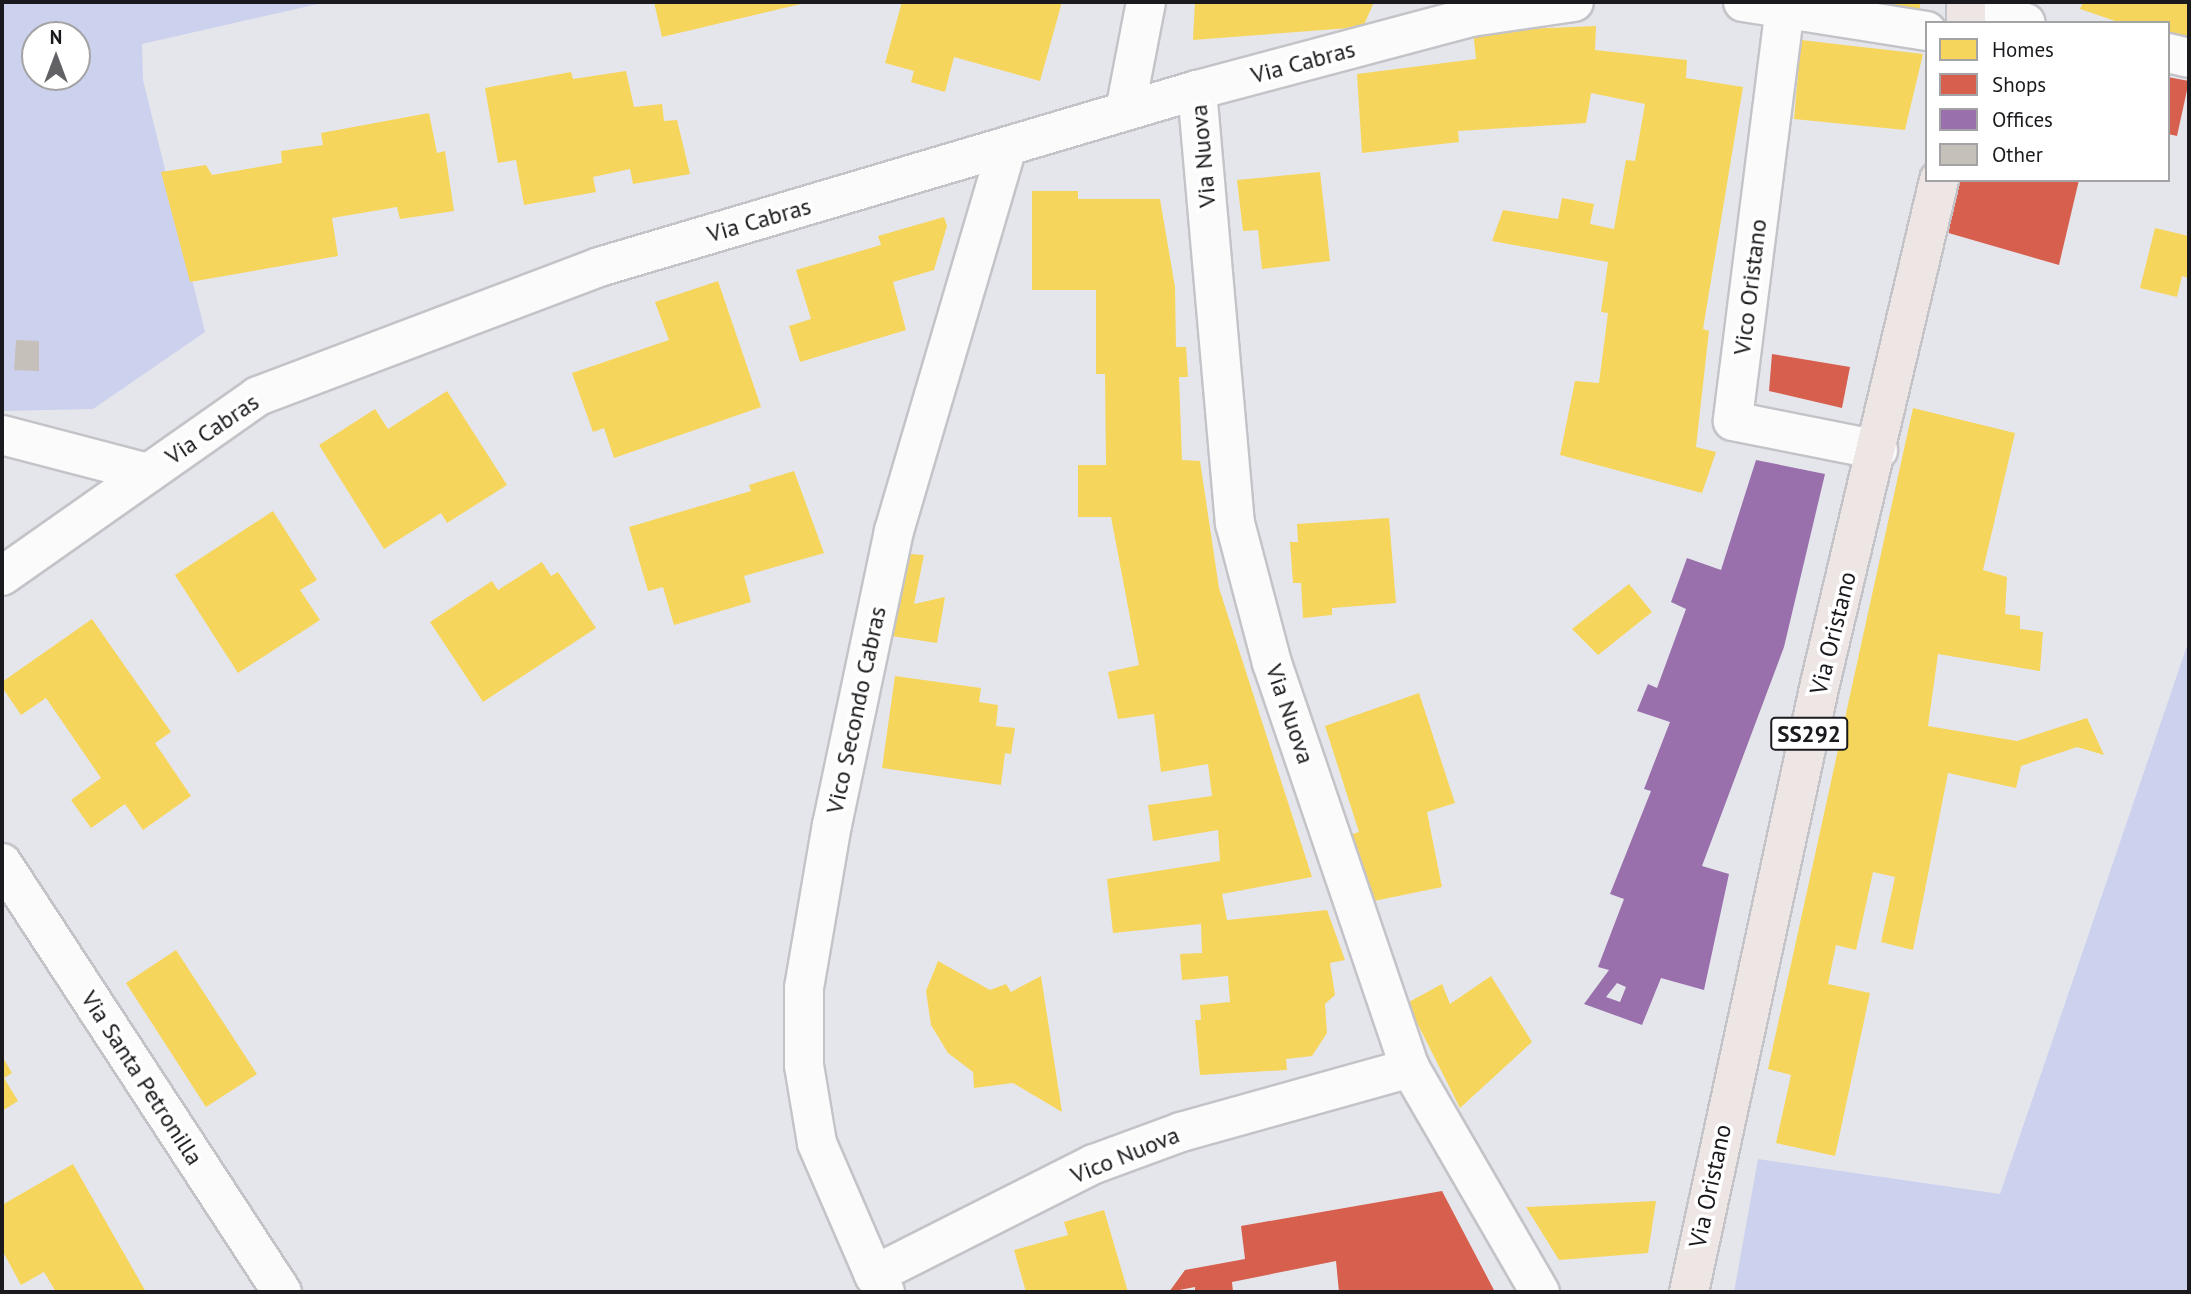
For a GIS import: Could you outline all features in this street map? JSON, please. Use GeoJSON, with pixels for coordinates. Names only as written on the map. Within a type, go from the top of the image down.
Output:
{"type":"FeatureCollection","features":[{"type":"Feature","properties":{"kind":"main road","name":"Via Oristano"},"geometry":{"type":"LineString","coordinates":[[1688,1292],[1819,688],[1878,450],[1939,182]]}},
{"type":"Feature","properties":{"kind":"street"},"geometry":{"type":"LineString","coordinates":[[1125,111],[1146,2]]}},
{"type":"Feature","properties":{"kind":"street","name":"Via Cabras"},"geometry":{"type":"LineString","coordinates":[[2,576],[258,396],[599,267],[1197,90],[1414,18],[1471,17],[1574,2]]}},
{"type":"Feature","properties":{"kind":"street"},"geometry":{"type":"LineString","coordinates":[[1743,2],[1925,32]]}},
{"type":"Feature","properties":{"kind":"street","name":"Vico Oristano"},"geometry":{"type":"LineString","coordinates":[[1785,7],[1733,421],[1878,450]]}},
{"type":"Feature","properties":{"kind":"street"},"geometry":{"type":"LineString","coordinates":[[1966,11],[2019,21]]}},
{"type":"Feature","properties":{"kind":"street"},"geometry":{"type":"LineString","coordinates":[[2170,53],[2189,58]]}},
{"type":"Feature","properties":{"kind":"street","name":"Via Nuova"},"geometry":{"type":"LineString","coordinates":[[1197,90],[1235,523],[1272,663],[1410,1068],[1539,1292]]}},
{"type":"Feature","properties":{"kind":"street","name":"Vico Secondo Cabras"},"geometry":{"type":"LineString","coordinates":[[880,1284],[817,1143],[804,1065],[804,988],[832,825],[894,531],[1007,146]]}},
{"type":"Feature","properties":{"kind":"street"},"geometry":{"type":"LineString","coordinates":[[2,435],[148,473]]}},
{"type":"Feature","properties":{"kind":"street","name":"Via Santa Petronilla"},"geometry":{"type":"LineString","coordinates":[[2,863],[282,1292]]}},
{"type":"Feature","properties":{"kind":"street","name":"Vico Nuova"},"geometry":{"type":"LineString","coordinates":[[880,1284],[1094,1164],[1181,1132],[1410,1068]]}},
{"type":"Feature","properties":{"kind":"shaded area"},"geometry":{"type":"Polygon","coordinates":[[[2,2],[327,2],[142,44],[143,80],[205,332],[93,409],[2,411],[2,2]]]}},
{"type":"Feature","properties":{"kind":"shaded area"},"geometry":{"type":"Polygon","coordinates":[[[2189,640],[2189,1292],[1734,1292],[1758,1159],[2000,1194],[2189,640]]]}},
{"type":"Feature","properties":{"kind":"building: Homes"},"geometry":{"type":"Polygon","coordinates":[[[654,2],[805,2],[805,3],[662,37],[654,2]]]}},
{"type":"Feature","properties":{"kind":"building: Homes"},"geometry":{"type":"Polygon","coordinates":[[[902,2],[1062,2],[1040,81],[954,57],[945,92],[911,82],[914,71],[885,63],[902,2]]]}},
{"type":"Feature","properties":{"kind":"building: Homes"},"geometry":{"type":"Polygon","coordinates":[[[1195,2],[1374,2],[1363,27],[1193,40],[1195,2]]]}},
{"type":"Feature","properties":{"kind":"building: Homes"},"geometry":{"type":"Polygon","coordinates":[[[1920,2],[1920,11],[1872,3],[1920,2]]]}},
{"type":"Feature","properties":{"kind":"building: Homes"},"geometry":{"type":"Polygon","coordinates":[[[2083,2],[2189,2],[2189,37],[2170,38],[2170,21],[2115,21],[2080,9],[2083,2]]]}},
{"type":"Feature","properties":{"kind":"building: Homes"},"geometry":{"type":"Polygon","coordinates":[[[1596,26],[1595,50],[1687,60],[1686,78],[1743,87],[1703,329],[1709,331],[1696,447],[1716,452],[1702,493],[1560,455],[1575,381],[1599,383],[1608,313],[1601,312],[1608,262],[1492,241],[1503,210],[1558,219],[1562,198],[1594,204],[1590,224],[1614,229],[1626,160],[1635,161],[1645,104],[1591,93],[1586,123],[1458,131],[1459,142],[1362,153],[1357,74],[1476,59],[1473,31],[1596,26]]]}},
{"type":"Feature","properties":{"kind":"building: Homes"},"geometry":{"type":"Polygon","coordinates":[[[1801,40],[1923,54],[1905,130],[1794,119],[1801,40]]]}},
{"type":"Feature","properties":{"kind":"building: Homes"},"geometry":{"type":"Polygon","coordinates":[[[626,71],[634,107],[662,104],[664,121],[677,120],[690,174],[633,184],[630,169],[593,177],[596,192],[524,205],[516,160],[498,163],[485,88],[571,72],[573,79],[626,71]]]}},
{"type":"Feature","properties":{"kind":"building: Homes"},"geometry":{"type":"Polygon","coordinates":[[[429,113],[437,153],[445,151],[454,211],[400,219],[397,207],[332,218],[338,256],[190,282],[161,172],[206,165],[212,175],[282,163],[281,151],[323,145],[321,133],[429,113]]]}},
{"type":"Feature","properties":{"kind":"building: Homes"},"geometry":{"type":"Polygon","coordinates":[[[1320,172],[1330,261],[1262,269],[1258,230],[1243,231],[1237,180],[1320,172]]]}},
{"type":"Feature","properties":{"kind":"building: Homes"},"geometry":{"type":"Polygon","coordinates":[[[1032,191],[1078,191],[1078,199],[1160,199],[1175,287],[1176,347],[1186,347],[1188,377],[1179,377],[1182,460],[1200,461],[1219,588],[1312,877],[1222,894],[1227,920],[1327,910],[1345,960],[1330,963],[1335,995],[1325,1004],[1327,1033],[1312,1056],[1286,1059],[1287,1070],[1200,1075],[1195,1020],[1201,1020],[1200,1005],[1230,1002],[1228,976],[1182,980],[1180,954],[1202,953],[1201,924],[1113,933],[1107,879],[1220,861],[1218,830],[1153,841],[1148,805],[1212,796],[1208,764],[1161,772],[1154,714],[1118,719],[1108,672],[1139,665],[1111,517],[1078,517],[1078,465],[1106,465],[1105,374],[1096,374],[1096,290],[1032,290],[1032,191]]]}},
{"type":"Feature","properties":{"kind":"building: Homes"},"geometry":{"type":"Polygon","coordinates":[[[944,217],[947,226],[934,270],[893,282],[906,330],[800,362],[789,326],[811,319],[796,270],[881,245],[878,236],[944,217]]]}},
{"type":"Feature","properties":{"kind":"building: Homes"},"geometry":{"type":"Polygon","coordinates":[[[2155,228],[2189,236],[2189,278],[2182,276],[2177,297],[2140,288],[2155,228]]]}},
{"type":"Feature","properties":{"kind":"building: Homes"},"geometry":{"type":"Polygon","coordinates":[[[718,281],[761,407],[614,458],[604,428],[593,432],[572,373],[669,340],[655,302],[718,281]]]}},
{"type":"Feature","properties":{"kind":"building: Homes"},"geometry":{"type":"Polygon","coordinates":[[[447,391],[507,485],[447,523],[441,513],[384,549],[319,445],[375,409],[388,429],[447,391]]]}},
{"type":"Feature","properties":{"kind":"building: Homes"},"geometry":{"type":"Polygon","coordinates":[[[1913,408],[2015,433],[1983,570],[2007,577],[2005,614],[2020,616],[2020,629],[2043,632],[2040,671],[1938,654],[1928,726],[2017,741],[2087,718],[2104,755],[2077,747],[2021,766],[2016,788],[1948,773],[1913,950],[1881,942],[1895,877],[1873,872],[1856,950],[1836,945],[1828,984],[1870,993],[1835,1156],[1776,1143],[1791,1075],[1768,1069],[1913,408]]]}},
{"type":"Feature","properties":{"kind":"building: Homes"},"geometry":{"type":"Polygon","coordinates":[[[794,471],[824,553],[744,576],[751,602],[674,625],[663,587],[648,591],[629,527],[751,491],[749,485],[794,471]]]}},
{"type":"Feature","properties":{"kind":"building: Homes"},"geometry":{"type":"Polygon","coordinates":[[[273,511],[317,580],[300,590],[320,620],[238,673],[175,575],[273,511]]]}},
{"type":"Feature","properties":{"kind":"building: Homes"},"geometry":{"type":"Polygon","coordinates":[[[1389,518],[1396,603],[1332,608],[1332,615],[1303,618],[1301,583],[1293,583],[1290,542],[1298,542],[1297,524],[1389,518]]]}},
{"type":"Feature","properties":{"kind":"building: Homes"},"geometry":{"type":"Polygon","coordinates":[[[898,553],[924,555],[914,604],[945,597],[937,643],[885,635],[898,553]]]}},
{"type":"Feature","properties":{"kind":"building: Homes"},"geometry":{"type":"Polygon","coordinates":[[[542,562],[551,576],[558,572],[596,628],[483,702],[430,622],[492,581],[498,590],[542,562]]]}},
{"type":"Feature","properties":{"kind":"building: Homes"},"geometry":{"type":"Polygon","coordinates":[[[1629,584],[1652,612],[1598,655],[1572,629],[1629,584]]]}},
{"type":"Feature","properties":{"kind":"building: Homes"},"geometry":{"type":"Polygon","coordinates":[[[92,619],[171,732],[155,743],[191,796],[143,830],[125,804],[91,828],[71,800],[101,778],[46,698],[21,715],[2,687],[2,682],[92,619]]]}},
{"type":"Feature","properties":{"kind":"building: Homes"},"geometry":{"type":"Polygon","coordinates":[[[895,676],[981,688],[979,702],[998,705],[996,726],[1015,728],[1011,754],[1005,753],[1001,785],[882,768],[895,676]]]}},
{"type":"Feature","properties":{"kind":"building: Homes"},"geometry":{"type":"Polygon","coordinates":[[[1419,693],[1455,803],[1427,812],[1442,887],[1369,902],[1347,836],[1359,832],[1325,726],[1419,693]]]}},
{"type":"Feature","properties":{"kind":"building: Homes"},"geometry":{"type":"Polygon","coordinates":[[[176,950],[257,1074],[206,1107],[126,983],[176,950]]]}},
{"type":"Feature","properties":{"kind":"building: Homes"},"geometry":{"type":"Polygon","coordinates":[[[938,961],[990,990],[1006,984],[1011,992],[1041,976],[1062,1112],[1013,1083],[974,1088],[973,1072],[948,1053],[931,1025],[926,991],[938,961]]]}},
{"type":"Feature","properties":{"kind":"building: Homes"},"geometry":{"type":"Polygon","coordinates":[[[1491,976],[1532,1042],[1460,1108],[1407,1003],[1442,984],[1450,1004],[1491,976]]]}},
{"type":"Feature","properties":{"kind":"building: Homes"},"geometry":{"type":"Polygon","coordinates":[[[2,1056],[12,1073],[4,1078],[18,1101],[2,1111],[2,1056]]]}},
{"type":"Feature","properties":{"kind":"building: Homes"},"geometry":{"type":"Polygon","coordinates":[[[73,1164],[146,1292],[56,1292],[44,1272],[21,1285],[2,1250],[2,1205],[73,1164]]]}},
{"type":"Feature","properties":{"kind":"building: Homes"},"geometry":{"type":"Polygon","coordinates":[[[1656,1201],[1648,1253],[1559,1260],[1526,1207],[1656,1201]]]}},
{"type":"Feature","properties":{"kind":"building: Homes"},"geometry":{"type":"Polygon","coordinates":[[[1104,1210],[1128,1292],[1026,1292],[1014,1250],[1068,1235],[1064,1222],[1104,1210]]]}},
{"type":"Feature","properties":{"kind":"building: Shops"},"geometry":{"type":"Polygon","coordinates":[[[2170,77],[2189,81],[2177,136],[2170,134],[2170,77]]]}},
{"type":"Feature","properties":{"kind":"building: Shops"},"geometry":{"type":"Polygon","coordinates":[[[1958,182],[2079,182],[2059,265],[1945,232],[1958,182]]]}},
{"type":"Feature","properties":{"kind":"building: Shops"},"geometry":{"type":"Polygon","coordinates":[[[1772,354],[1850,367],[1842,408],[1769,391],[1772,354]]]}},
{"type":"Feature","properties":{"kind":"building: Shops"},"geometry":{"type":"Polygon","coordinates":[[[1442,1191],[1495,1292],[1339,1292],[1336,1261],[1232,1282],[1233,1292],[1195,1292],[1195,1287],[1169,1292],[1185,1270],[1245,1259],[1241,1226],[1442,1191]]]}},
{"type":"Feature","properties":{"kind":"building: Offices"},"geometry":{"type":"Polygon","coordinates":[[[1756,460],[1825,474],[1784,647],[1702,866],[1729,874],[1704,990],[1661,978],[1642,1025],[1584,1004],[1609,970],[1598,967],[1624,899],[1610,894],[1651,791],[1644,789],[1670,722],[1637,711],[1648,684],[1657,688],[1686,609],[1671,602],[1687,558],[1721,570],[1756,460]],[[1617,983],[1606,997],[1620,1002],[1626,987],[1617,983]]]}},
{"type":"Feature","properties":{"kind":"building: Other"},"geometry":{"type":"Polygon","coordinates":[[[16,340],[39,341],[39,371],[14,370],[16,340]]]}}]}
